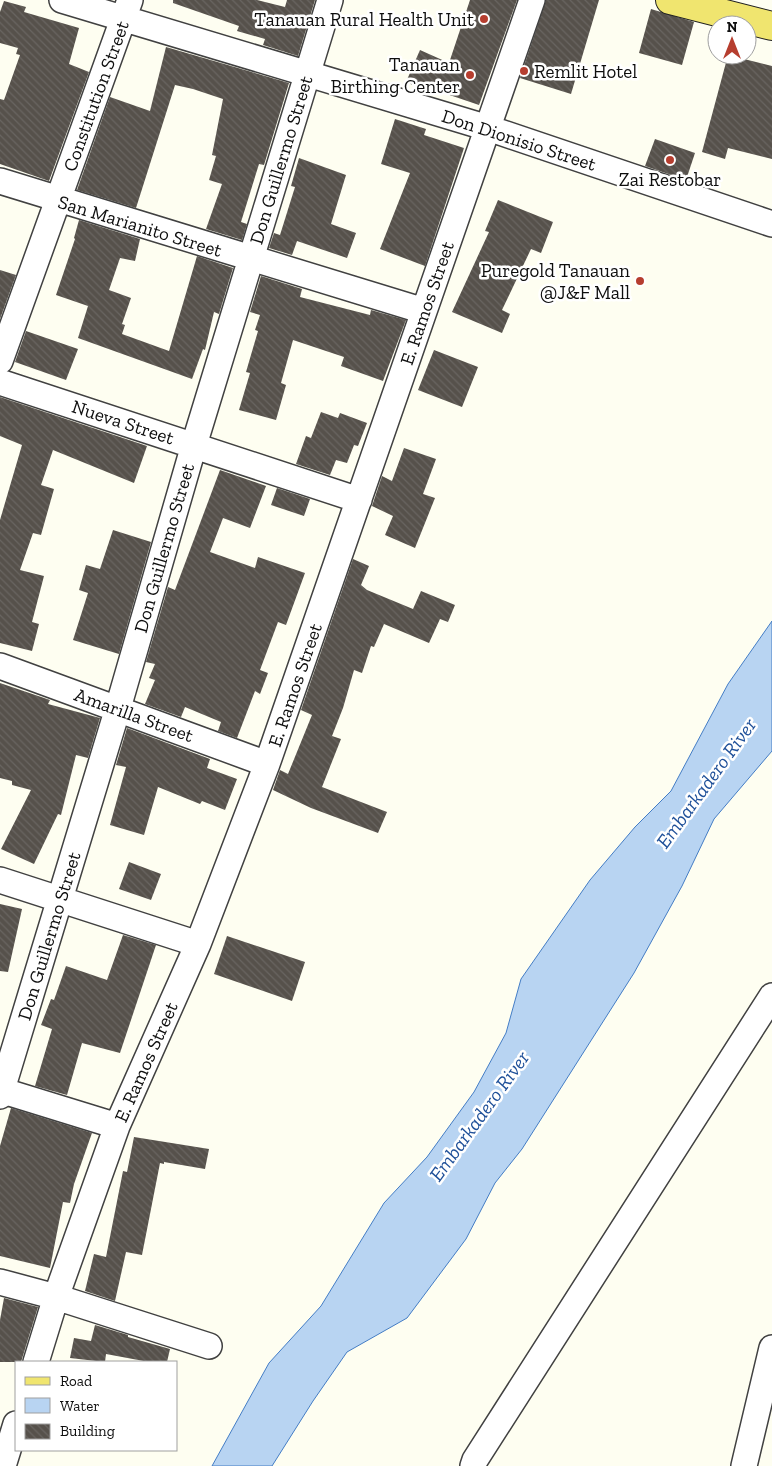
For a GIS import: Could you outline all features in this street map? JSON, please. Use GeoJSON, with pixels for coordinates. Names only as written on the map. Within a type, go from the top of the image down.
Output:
{"type":"FeatureCollection","features":[{"type":"Feature","properties":{"kind":"main road"},"geometry":{"type":"LineString","coordinates":[[670,0],[772,26]]}},
{"type":"Feature","properties":{"kind":"street","name":"Don Dionisio Street"},"geometry":{"type":"LineString","coordinates":[[62,0],[127,9],[307,75],[488,128],[772,224]]}},
{"type":"Feature","properties":{"kind":"street","name":"Don Guillermo Street"},"geometry":{"type":"LineString","coordinates":[[1,1092],[118,708],[250,259],[330,0]]}},
{"type":"Feature","properties":{"kind":"street","name":"E. Ramos Street"},"geometry":{"type":"LineString","coordinates":[[36,1361],[56,1297],[117,1126],[198,944],[267,764],[532,0]]}},
{"type":"Feature","properties":{"kind":"street","name":"Constitution Street"},"geometry":{"type":"LineString","coordinates":[[0,361],[127,9]]}},
{"type":"Feature","properties":{"kind":"street","name":"San Marianito Street"},"geometry":{"type":"LineString","coordinates":[[0,181],[58,201],[424,311]]}},
{"type":"Feature","properties":{"kind":"street","name":"Nueva Street"},"geometry":{"type":"LineString","coordinates":[[0,382],[359,500]]}},
{"type":"Feature","properties":{"kind":"street","name":"Amarilla Street"},"geometry":{"type":"LineString","coordinates":[[0,666],[267,764]]}},
{"type":"Feature","properties":{"kind":"street"},"geometry":{"type":"LineString","coordinates":[[0,880],[198,944]]}},
{"type":"Feature","properties":{"kind":"street"},"geometry":{"type":"LineString","coordinates":[[473,1466],[480,1452],[772,996]]}},
{"type":"Feature","properties":{"kind":"street"},"geometry":{"type":"LineString","coordinates":[[1,1092],[117,1126]]}},
{"type":"Feature","properties":{"kind":"street"},"geometry":{"type":"LineString","coordinates":[[0,1282],[56,1297],[209,1346]]}},
{"type":"Feature","properties":{"kind":"street"},"geometry":{"type":"LineString","coordinates":[[744,1466],[772,1348]]}},
{"type":"Feature","properties":{"kind":"street"},"geometry":{"type":"LineString","coordinates":[[3,1466],[15,1427]]}},
{"type":"Feature","properties":{"kind":"water","name":"Embarkadero River"},"geometry":{"type":"Polygon","coordinates":[[[772,621],[772,751],[714,819],[682,886],[634,973],[522,1149],[495,1183],[466,1239],[407,1318],[347,1352],[272,1466],[212,1466],[269,1363],[321,1306],[384,1203],[427,1157],[474,1092],[506,1033],[521,979],[590,880],[635,827],[671,791],[728,684],[772,621]]]}},
{"type":"Feature","properties":{"kind":"building"},"geometry":{"type":"Polygon","coordinates":[[[173,0],[257,0],[285,7],[287,0],[315,0],[298,56],[263,45],[265,39],[237,31],[239,26],[173,3],[173,0]]]}},
{"type":"Feature","properties":{"kind":"building"},"geometry":{"type":"Polygon","coordinates":[[[470,0],[517,0],[479,105],[426,87],[424,90],[406,82],[420,50],[449,63],[470,0]]]}},
{"type":"Feature","properties":{"kind":"building"},"geometry":{"type":"Polygon","coordinates":[[[546,0],[599,0],[571,94],[520,78],[546,0]]]}},
{"type":"Feature","properties":{"kind":"building"},"geometry":{"type":"Polygon","coordinates":[[[4,1],[26,7],[24,12],[79,28],[69,64],[89,72],[49,181],[0,164],[0,99],[4,100],[20,55],[16,54],[18,48],[0,43],[0,12],[4,1]]]}},
{"type":"Feature","properties":{"kind":"building"},"geometry":{"type":"Polygon","coordinates":[[[651,9],[694,22],[682,65],[639,53],[651,9]]]}},
{"type":"Feature","properties":{"kind":"building"},"geometry":{"type":"Polygon","coordinates":[[[166,47],[289,83],[264,165],[259,164],[241,222],[247,224],[242,240],[206,229],[222,184],[209,180],[216,156],[212,155],[223,99],[193,89],[175,85],[136,208],[77,190],[110,97],[150,111],[166,47]]]}},
{"type":"Feature","properties":{"kind":"building"},"geometry":{"type":"Polygon","coordinates":[[[757,62],[772,66],[772,159],[728,148],[725,159],[702,152],[725,65],[757,65],[757,62]]]}},
{"type":"Feature","properties":{"kind":"building"},"geometry":{"type":"Polygon","coordinates":[[[395,119],[426,129],[424,135],[464,148],[425,266],[380,249],[410,173],[381,164],[395,119]]]}},
{"type":"Feature","properties":{"kind":"building","name":"Zai Restobar"},"geometry":{"type":"Polygon","coordinates":[[[655,139],[695,153],[686,180],[645,166],[655,139]]]}},
{"type":"Feature","properties":{"kind":"building"},"geometry":{"type":"Polygon","coordinates":[[[299,158],[346,175],[331,224],[356,233],[347,258],[297,241],[292,255],[269,248],[274,233],[280,235],[295,187],[291,186],[299,158]]]}},
{"type":"Feature","properties":{"kind":"building"},"geometry":{"type":"Polygon","coordinates":[[[498,200],[553,222],[541,253],[531,249],[502,310],[510,314],[502,333],[452,312],[489,232],[485,231],[498,200]]]}},
{"type":"Feature","properties":{"kind":"building"},"geometry":{"type":"Polygon","coordinates":[[[79,220],[140,239],[135,261],[120,258],[109,290],[131,298],[122,324],[125,325],[122,334],[169,351],[197,256],[233,268],[219,314],[214,312],[205,350],[203,349],[192,379],[78,338],[88,306],[56,295],[75,239],[79,220]]]}},
{"type":"Feature","properties":{"kind":"building"},"geometry":{"type":"Polygon","coordinates":[[[0,270],[16,275],[0,319],[0,270]]]}},
{"type":"Feature","properties":{"kind":"building"},"geometry":{"type":"Polygon","coordinates":[[[261,276],[302,289],[300,297],[370,315],[371,310],[406,320],[383,381],[341,366],[344,357],[293,340],[281,383],[286,385],[276,420],[239,410],[250,373],[246,372],[258,331],[255,330],[260,315],[250,312],[261,276]]]}},
{"type":"Feature","properties":{"kind":"building"},"geometry":{"type":"Polygon","coordinates":[[[26,331],[78,349],[66,380],[15,362],[26,331]]]}},
{"type":"Feature","properties":{"kind":"building"},"geometry":{"type":"Polygon","coordinates":[[[434,350],[478,367],[462,407],[418,390],[434,350]]]}},
{"type":"Feature","properties":{"kind":"building"},"geometry":{"type":"Polygon","coordinates":[[[0,397],[147,446],[134,483],[53,450],[41,485],[54,489],[41,535],[33,533],[20,570],[44,576],[32,622],[39,624],[32,651],[0,643],[0,520],[22,445],[0,436],[0,397]]]}},
{"type":"Feature","properties":{"kind":"building"},"geometry":{"type":"Polygon","coordinates":[[[321,412],[338,418],[340,413],[367,423],[358,446],[354,445],[347,463],[336,460],[330,475],[296,464],[306,436],[311,438],[321,412]]]}},
{"type":"Feature","properties":{"kind":"building"},"geometry":{"type":"Polygon","coordinates":[[[404,448],[436,459],[423,494],[435,498],[415,548],[385,535],[393,516],[372,506],[382,476],[392,481],[404,448]]]}},
{"type":"Feature","properties":{"kind":"building"},"geometry":{"type":"Polygon","coordinates":[[[220,470],[266,486],[250,528],[223,518],[210,552],[255,568],[258,557],[305,573],[286,625],[278,622],[260,670],[268,673],[260,694],[255,691],[237,738],[218,731],[221,722],[185,707],[181,717],[145,704],[155,680],[149,678],[155,664],[146,662],[168,587],[175,590],[220,470]]]}},
{"type":"Feature","properties":{"kind":"building"},"geometry":{"type":"Polygon","coordinates":[[[277,488],[310,499],[304,516],[271,505],[277,488]]]}},
{"type":"Feature","properties":{"kind":"building"},"geometry":{"type":"Polygon","coordinates":[[[113,530],[151,542],[119,654],[73,640],[88,593],[79,590],[86,565],[100,569],[113,530]]]}},
{"type":"Feature","properties":{"kind":"building"},"geometry":{"type":"Polygon","coordinates":[[[353,559],[369,566],[361,585],[367,590],[413,609],[421,591],[455,605],[448,622],[440,619],[429,643],[384,624],[374,647],[371,646],[362,673],[354,670],[343,708],[332,736],[341,739],[322,787],[387,812],[378,833],[311,808],[273,790],[280,770],[288,774],[312,715],[301,710],[353,559]]]}},
{"type":"Feature","properties":{"kind":"building"},"geometry":{"type":"Polygon","coordinates":[[[0,683],[50,700],[48,704],[100,718],[88,758],[76,755],[61,815],[58,814],[34,864],[1,849],[31,790],[12,785],[12,781],[0,778],[0,683]]]}},
{"type":"Feature","properties":{"kind":"building"},"geometry":{"type":"Polygon","coordinates":[[[127,728],[210,759],[207,768],[237,779],[225,810],[202,801],[200,804],[158,787],[144,835],[110,825],[126,767],[116,765],[127,728]]]}},
{"type":"Feature","properties":{"kind":"building"},"geometry":{"type":"Polygon","coordinates":[[[129,862],[161,874],[151,900],[119,889],[129,862]]]}},
{"type":"Feature","properties":{"kind":"building"},"geometry":{"type":"Polygon","coordinates":[[[0,904],[22,909],[8,972],[0,971],[0,904]]]}},
{"type":"Feature","properties":{"kind":"building"},"geometry":{"type":"Polygon","coordinates":[[[123,935],[156,945],[120,1053],[82,1043],[67,1095],[35,1086],[52,1029],[41,1025],[51,999],[54,1000],[66,966],[107,980],[123,935]]]}},
{"type":"Feature","properties":{"kind":"building"},"geometry":{"type":"Polygon","coordinates":[[[227,936],[305,962],[292,1001],[214,974],[227,936]]]}},
{"type":"Feature","properties":{"kind":"building"},"geometry":{"type":"Polygon","coordinates":[[[11,1108],[92,1133],[74,1184],[70,1203],[63,1202],[50,1268],[0,1256],[0,1146],[11,1108]]]}},
{"type":"Feature","properties":{"kind":"building"},"geometry":{"type":"Polygon","coordinates":[[[134,1137],[209,1149],[205,1169],[164,1162],[164,1164],[160,1163],[142,1255],[126,1252],[115,1301],[85,1291],[94,1254],[106,1257],[123,1171],[127,1172],[134,1137]]]}},
{"type":"Feature","properties":{"kind":"building"},"geometry":{"type":"Polygon","coordinates":[[[4,1298],[38,1307],[21,1361],[0,1362],[0,1320],[4,1298]]]}},
{"type":"Feature","properties":{"kind":"building"},"geometry":{"type":"Polygon","coordinates":[[[95,1325],[170,1349],[167,1361],[144,1361],[106,1354],[105,1361],[70,1358],[74,1338],[91,1341],[95,1325]]]}},
{"type":"Feature","properties":{"kind":"place","name":"Tanauan Rural Health Unit"},"geometry":{"type":"Point","coordinates":[484,19]}},
{"type":"Feature","properties":{"kind":"place","name":"Remlit Hotel"},"geometry":{"type":"Point","coordinates":[524,71]}},
{"type":"Feature","properties":{"kind":"place","name":"Tanauan Birthing Center"},"geometry":{"type":"Point","coordinates":[470,75]}},
{"type":"Feature","properties":{"kind":"place","name":"Zai Restobar"},"geometry":{"type":"Point","coordinates":[670,160]}},
{"type":"Feature","properties":{"kind":"place","name":"Puregold Tanauan @J&F Mall"},"geometry":{"type":"Point","coordinates":[640,281]}}]}
